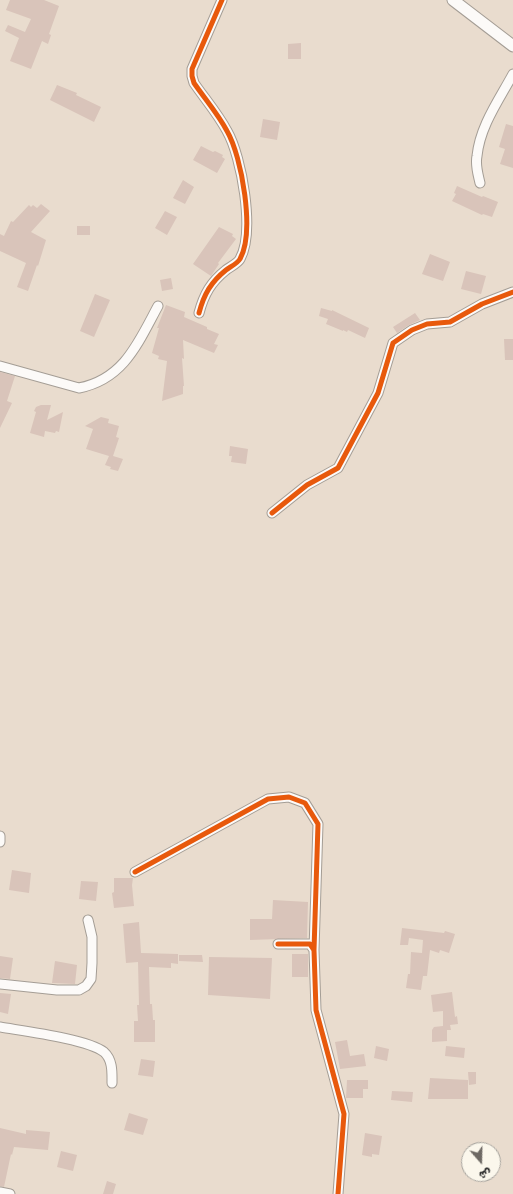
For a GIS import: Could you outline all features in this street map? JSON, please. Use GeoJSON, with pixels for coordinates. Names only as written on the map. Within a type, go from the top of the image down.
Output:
{"type":"FeatureCollection","features":[{"type":"Feature","properties":{"kind":"street"},"geometry":{"type":"LineString","coordinates":[[200,313],[203,298],[211,285],[218,277],[240,260],[244,248],[247,224],[241,171],[235,147],[228,132],[194,83],[192,76],[192,69],[222,0]]}},
{"type":"Feature","properties":{"kind":"street"},"geometry":{"type":"LineString","coordinates":[[456,1],[513,46]]}},
{"type":"Feature","properties":{"kind":"street"},"geometry":{"type":"LineString","coordinates":[[480,183],[476,156],[484,126],[513,74]]}},
{"type":"Feature","properties":{"kind":"street"},"geometry":{"type":"LineString","coordinates":[[272,513],[306,485],[338,468],[378,393],[393,343],[412,330],[428,324],[450,322],[482,304],[513,292]]}},
{"type":"Feature","properties":{"kind":"street"},"geometry":{"type":"LineString","coordinates":[[0,366],[79,388],[88,386],[102,380],[122,365],[138,343],[158,306]]}},
{"type":"Feature","properties":{"kind":"street"},"geometry":{"type":"LineString","coordinates":[[135,872],[268,799],[289,797],[305,803],[318,824],[314,950],[316,1010],[344,1114],[338,1194]]}},
{"type":"Feature","properties":{"kind":"street"},"geometry":{"type":"LineString","coordinates":[[0,836],[0,842]]}},
{"type":"Feature","properties":{"kind":"street"},"geometry":{"type":"LineString","coordinates":[[0,984],[57,990],[80,990],[86,986],[91,979],[92,963],[92,937],[88,920]]}},
{"type":"Feature","properties":{"kind":"street"},"geometry":{"type":"LineString","coordinates":[[278,944],[310,944],[314,950]]}},
{"type":"Feature","properties":{"kind":"street"},"geometry":{"type":"LineString","coordinates":[[0,1027],[90,1044],[105,1052],[111,1063],[112,1083]]}},
{"type":"Feature","properties":{"kind":"street"},"geometry":{"type":"LineString","coordinates":[[0,1192],[10,1194]]}},
{"type":"Feature","properties":{"kind":"building"},"geometry":{"type":"Polygon","coordinates":[[[10,0],[44,0],[59,6],[49,34],[51,35],[48,44],[42,41],[31,69],[10,61],[19,38],[5,31],[8,25],[25,32],[31,19],[6,10],[10,0]]]}},
{"type":"Feature","properties":{"kind":"building"},"geometry":{"type":"Polygon","coordinates":[[[301,43],[301,59],[288,59],[288,44],[301,43]]]}},
{"type":"Feature","properties":{"kind":"building"},"geometry":{"type":"Polygon","coordinates":[[[57,85],[77,93],[76,95],[101,107],[94,122],[50,100],[57,85]]]}},
{"type":"Feature","properties":{"kind":"building"},"geometry":{"type":"Polygon","coordinates":[[[263,119],[280,122],[277,140],[260,137],[263,119]]]}},
{"type":"Feature","properties":{"kind":"building"},"geometry":{"type":"Polygon","coordinates":[[[506,124],[513,126],[513,168],[500,164],[505,149],[499,147],[506,124]]]}},
{"type":"Feature","properties":{"kind":"building"},"geometry":{"type":"Polygon","coordinates":[[[201,146],[223,155],[222,157],[225,159],[217,173],[193,160],[201,146]]]}},
{"type":"Feature","properties":{"kind":"building"},"geometry":{"type":"Polygon","coordinates":[[[183,180],[194,187],[185,204],[173,198],[183,180]]]}},
{"type":"Feature","properties":{"kind":"building"},"geometry":{"type":"Polygon","coordinates":[[[457,186],[498,202],[492,217],[482,215],[452,201],[456,194],[454,193],[457,186]]]}},
{"type":"Feature","properties":{"kind":"building"},"geometry":{"type":"Polygon","coordinates":[[[41,204],[50,211],[31,232],[46,240],[28,291],[17,287],[26,263],[0,251],[0,234],[4,236],[11,221],[13,222],[29,205],[31,207],[33,205],[37,208],[41,204]]]}},
{"type":"Feature","properties":{"kind":"building"},"geometry":{"type":"Polygon","coordinates":[[[165,211],[177,217],[167,235],[155,228],[165,211]]]}},
{"type":"Feature","properties":{"kind":"building"},"geometry":{"type":"Polygon","coordinates":[[[77,226],[90,226],[90,235],[77,235],[77,226]]]}},
{"type":"Feature","properties":{"kind":"building"},"geometry":{"type":"Polygon","coordinates":[[[219,227],[233,234],[232,236],[236,239],[218,263],[219,264],[211,276],[193,264],[219,227]]]}},
{"type":"Feature","properties":{"kind":"building"},"geometry":{"type":"Polygon","coordinates":[[[430,254],[450,262],[443,281],[422,274],[430,254]]]}},
{"type":"Feature","properties":{"kind":"building"},"geometry":{"type":"Polygon","coordinates":[[[466,271],[486,276],[481,294],[461,289],[466,271]]]}},
{"type":"Feature","properties":{"kind":"building"},"geometry":{"type":"Polygon","coordinates":[[[171,278],[173,289],[162,291],[160,280],[171,278]]]}},
{"type":"Feature","properties":{"kind":"building"},"geometry":{"type":"Polygon","coordinates":[[[95,294],[110,300],[94,337],[80,331],[95,294]]]}},
{"type":"Feature","properties":{"kind":"building"},"geometry":{"type":"Polygon","coordinates":[[[166,305],[185,312],[184,317],[219,334],[214,344],[218,345],[214,353],[183,340],[183,394],[162,401],[167,361],[158,359],[159,356],[152,353],[159,328],[157,328],[166,305]]]}},
{"type":"Feature","properties":{"kind":"building"},"geometry":{"type":"Polygon","coordinates":[[[321,308],[332,310],[369,328],[365,338],[348,330],[347,332],[343,331],[326,324],[328,319],[319,316],[321,308]]]}},
{"type":"Feature","properties":{"kind":"building"},"geometry":{"type":"Polygon","coordinates":[[[415,313],[420,320],[397,333],[393,327],[415,313]]]}},
{"type":"Feature","properties":{"kind":"building"},"geometry":{"type":"Polygon","coordinates":[[[504,339],[513,339],[513,360],[505,360],[504,339]]]}},
{"type":"Feature","properties":{"kind":"building"},"geometry":{"type":"Polygon","coordinates":[[[0,372],[15,376],[7,401],[12,403],[0,428],[0,372]]]}},
{"type":"Feature","properties":{"kind":"building"},"geometry":{"type":"Polygon","coordinates":[[[41,405],[51,405],[47,420],[63,412],[59,432],[56,431],[55,433],[45,431],[44,437],[30,433],[36,412],[34,411],[36,407],[41,405]]]}},
{"type":"Feature","properties":{"kind":"building"},"geometry":{"type":"Polygon","coordinates":[[[101,417],[109,419],[108,423],[119,426],[116,437],[119,438],[113,456],[123,459],[118,471],[110,469],[111,467],[105,465],[109,456],[86,449],[93,429],[85,426],[101,417]]]}},
{"type":"Feature","properties":{"kind":"building"},"geometry":{"type":"Polygon","coordinates":[[[230,446],[248,449],[246,464],[231,462],[232,456],[229,456],[230,446]]]}},
{"type":"Feature","properties":{"kind":"building"},"geometry":{"type":"Polygon","coordinates":[[[12,870],[31,873],[29,893],[9,890],[12,870]]]}},
{"type":"Feature","properties":{"kind":"building"},"geometry":{"type":"Polygon","coordinates":[[[114,878],[133,878],[132,885],[134,906],[114,908],[112,893],[114,892],[114,878]]]}},
{"type":"Feature","properties":{"kind":"building"},"geometry":{"type":"Polygon","coordinates":[[[81,881],[98,882],[96,901],[79,899],[81,881]]]}},
{"type":"Feature","properties":{"kind":"building"},"geometry":{"type":"Polygon","coordinates":[[[273,900],[308,902],[307,938],[250,940],[250,919],[272,919],[273,900]]]}},
{"type":"Feature","properties":{"kind":"building"},"geometry":{"type":"Polygon","coordinates":[[[139,922],[141,953],[178,954],[178,964],[171,963],[171,968],[149,967],[150,1004],[152,1004],[153,1020],[155,1020],[155,1042],[134,1042],[134,1021],[138,1021],[137,1005],[139,1005],[138,962],[126,963],[123,924],[139,922]]]}},
{"type":"Feature","properties":{"kind":"building"},"geometry":{"type":"Polygon","coordinates":[[[402,928],[444,933],[445,931],[455,934],[449,953],[440,950],[439,953],[430,950],[427,976],[423,976],[421,990],[406,988],[408,974],[410,974],[411,952],[422,953],[423,940],[409,938],[408,945],[400,945],[402,928]]]}},
{"type":"Feature","properties":{"kind":"building"},"geometry":{"type":"Polygon","coordinates":[[[292,954],[308,954],[308,977],[292,977],[292,954]]]}},
{"type":"Feature","properties":{"kind":"building"},"geometry":{"type":"Polygon","coordinates":[[[179,955],[202,955],[203,962],[179,961],[179,955]]]}},
{"type":"Feature","properties":{"kind":"building"},"geometry":{"type":"Polygon","coordinates":[[[0,956],[13,958],[10,979],[0,978],[0,956]]]}},
{"type":"Feature","properties":{"kind":"building"},"geometry":{"type":"Polygon","coordinates":[[[209,957],[272,958],[270,999],[208,995],[209,957]]]}},
{"type":"Feature","properties":{"kind":"building"},"geometry":{"type":"Polygon","coordinates":[[[55,961],[77,965],[75,984],[52,983],[55,961]]]}},
{"type":"Feature","properties":{"kind":"building"},"geometry":{"type":"Polygon","coordinates":[[[452,992],[455,1017],[457,1016],[458,1024],[450,1025],[451,1030],[447,1030],[447,1041],[432,1042],[432,1030],[434,1027],[443,1026],[443,1011],[433,1012],[431,995],[452,992]]]}},
{"type":"Feature","properties":{"kind":"building"},"geometry":{"type":"Polygon","coordinates":[[[0,993],[11,994],[8,1014],[0,1012],[0,993]]]}},
{"type":"Feature","properties":{"kind":"building"},"geometry":{"type":"Polygon","coordinates":[[[347,1040],[350,1056],[364,1054],[366,1066],[340,1069],[335,1042],[347,1040]]]}},
{"type":"Feature","properties":{"kind":"building"},"geometry":{"type":"Polygon","coordinates":[[[376,1046],[389,1049],[387,1061],[374,1058],[376,1046]]]}},
{"type":"Feature","properties":{"kind":"building"},"geometry":{"type":"Polygon","coordinates":[[[446,1046],[465,1048],[464,1058],[445,1056],[446,1046]]]}},
{"type":"Feature","properties":{"kind":"building"},"geometry":{"type":"Polygon","coordinates":[[[141,1059],[155,1061],[153,1077],[138,1075],[141,1059]]]}},
{"type":"Feature","properties":{"kind":"building"},"geometry":{"type":"Polygon","coordinates":[[[468,1072],[476,1072],[476,1084],[469,1085],[468,1072]]]}},
{"type":"Feature","properties":{"kind":"building"},"geometry":{"type":"Polygon","coordinates":[[[430,1078],[468,1080],[468,1099],[428,1099],[430,1078]]]}},
{"type":"Feature","properties":{"kind":"building"},"geometry":{"type":"Polygon","coordinates":[[[347,1080],[368,1080],[368,1089],[363,1089],[363,1098],[346,1098],[347,1080]]]}},
{"type":"Feature","properties":{"kind":"building"},"geometry":{"type":"Polygon","coordinates":[[[392,1091],[413,1092],[412,1102],[391,1100],[392,1091]]]}},
{"type":"Feature","properties":{"kind":"building"},"geometry":{"type":"Polygon","coordinates":[[[129,1113],[148,1119],[143,1135],[124,1130],[129,1113]]]}},
{"type":"Feature","properties":{"kind":"building"},"geometry":{"type":"Polygon","coordinates":[[[0,1128],[26,1134],[26,1130],[50,1132],[48,1150],[14,1147],[12,1155],[11,1154],[4,1187],[0,1186],[0,1128]]]}},
{"type":"Feature","properties":{"kind":"building"},"geometry":{"type":"Polygon","coordinates":[[[365,1133],[382,1136],[379,1155],[372,1154],[372,1157],[362,1155],[365,1133]]]}},
{"type":"Feature","properties":{"kind":"building"},"geometry":{"type":"Polygon","coordinates":[[[61,1151],[77,1155],[73,1171],[57,1167],[61,1151]]]}},
{"type":"Feature","properties":{"kind":"building"},"geometry":{"type":"Polygon","coordinates":[[[107,1181],[116,1184],[113,1194],[103,1194],[107,1181]]]}},
{"type":"Feature","properties":{"kind":"cycle path"},"geometry":{"type":"LineString","coordinates":[[199,313],[203,300],[212,284],[240,259],[244,247],[246,231],[245,195],[242,176],[232,143],[220,119],[194,83],[192,76],[192,69],[222,0]]}},
{"type":"Feature","properties":{"kind":"cycle path"},"geometry":{"type":"LineString","coordinates":[[272,513],[307,485],[338,468],[378,393],[393,343],[412,330],[427,324],[450,322],[482,304],[513,292]]}},
{"type":"Feature","properties":{"kind":"cycle path"},"geometry":{"type":"LineString","coordinates":[[135,872],[268,799],[289,797],[305,803],[318,824],[314,950]]}},
{"type":"Feature","properties":{"kind":"cycle path"},"geometry":{"type":"LineString","coordinates":[[278,944],[310,944],[314,950],[316,1010],[344,1114],[338,1194]]}}]}
